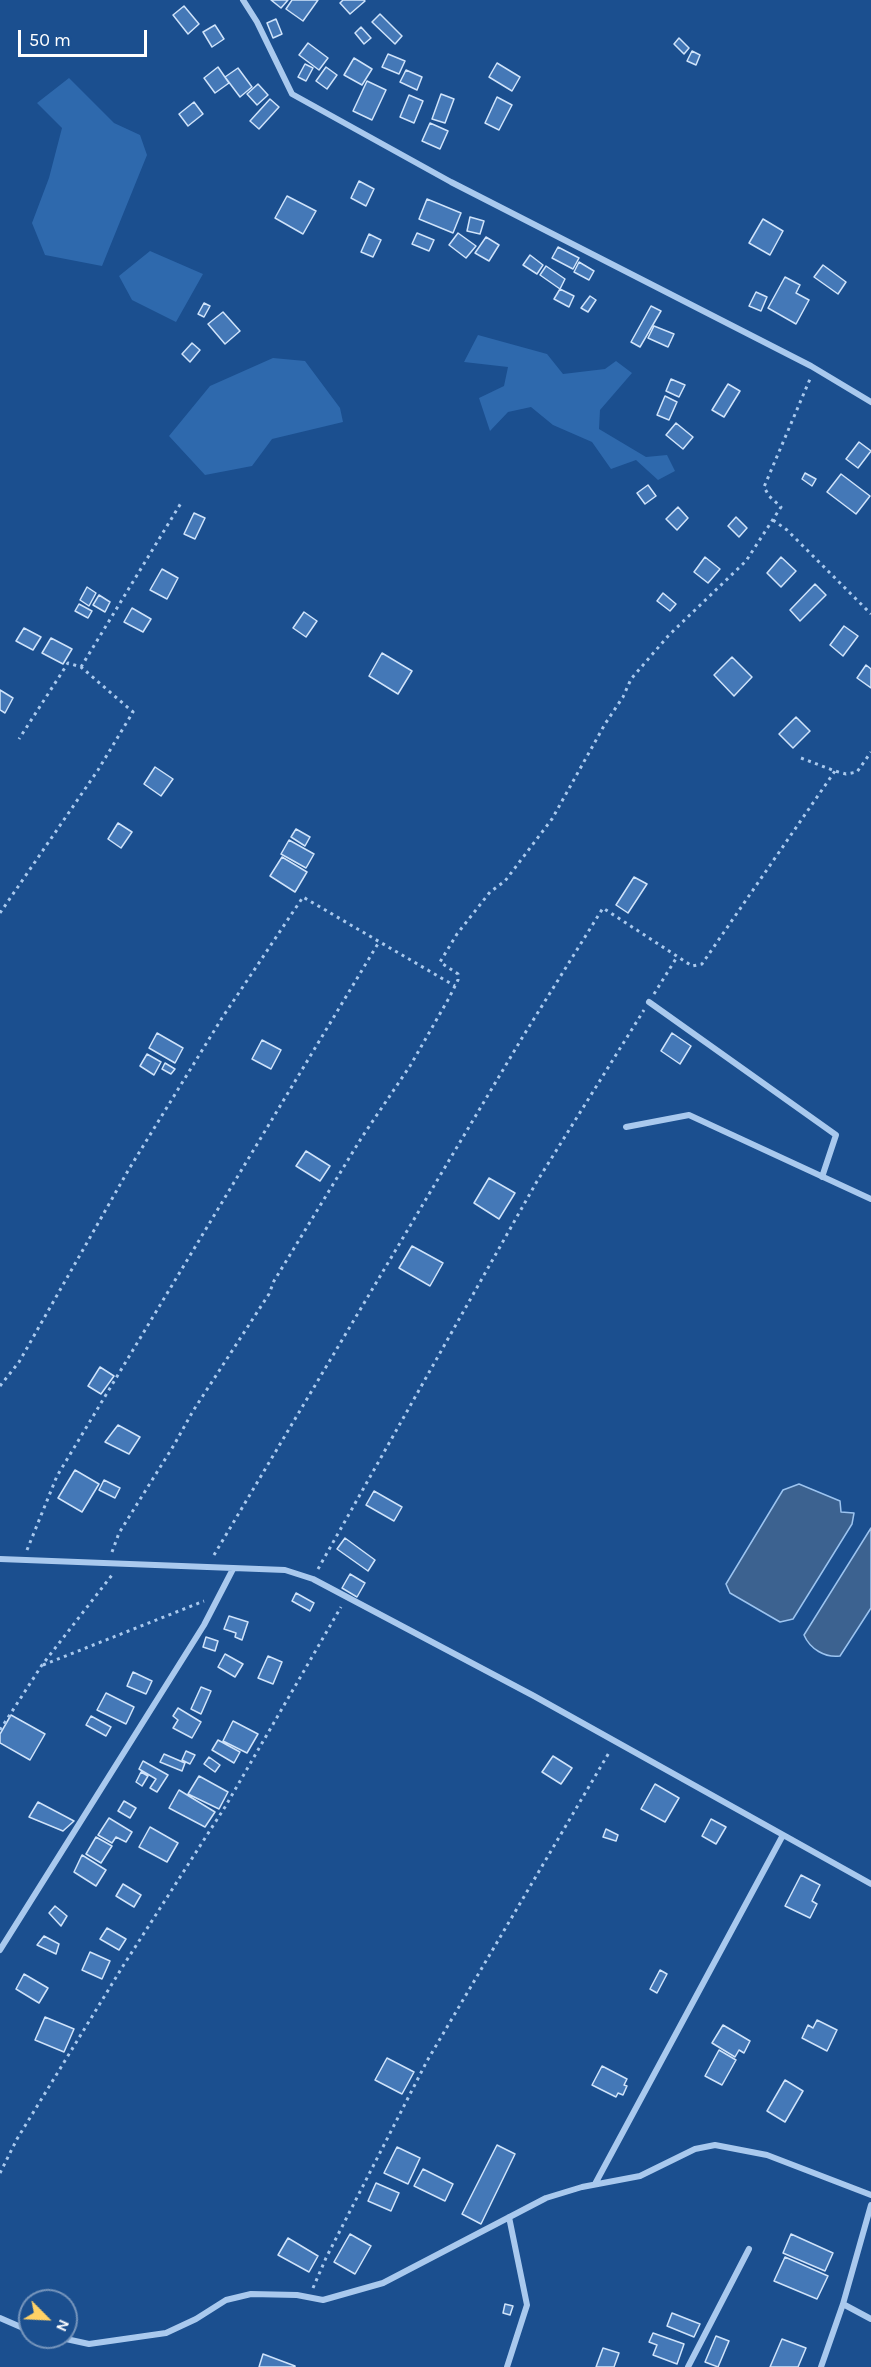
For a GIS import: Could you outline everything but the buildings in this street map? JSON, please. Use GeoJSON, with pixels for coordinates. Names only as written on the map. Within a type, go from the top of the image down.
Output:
{"type":"FeatureCollection","features":[{"type":"Feature","properties":{"kind":"street"},"geometry":{"type":"LineString","coordinates":[[243,0],[257,22],[292,94],[451,182],[811,366],[871,402]]}},
{"type":"Feature","properties":{"kind":"street"},"geometry":{"type":"LineString","coordinates":[[649,1002],[836,1135],[822,1177]]}},
{"type":"Feature","properties":{"kind":"street"},"geometry":{"type":"LineString","coordinates":[[626,1128],[689,1115],[871,1199]]}},
{"type":"Feature","properties":{"kind":"street"},"geometry":{"type":"LineString","coordinates":[[0,1559],[285,1570],[313,1579],[616,1741],[871,1884]]}},
{"type":"Feature","properties":{"kind":"street"},"geometry":{"type":"LineString","coordinates":[[0,1950],[197,1635],[233,1569]]}},
{"type":"Feature","properties":{"kind":"street"},"geometry":{"type":"LineString","coordinates":[[596,2184],[783,1835]]}},
{"type":"Feature","properties":{"kind":"street"},"geometry":{"type":"LineString","coordinates":[[78,2342],[89,2344],[166,2333],[196,2319],[226,2300],[250,2294],[323,2300],[383,2283],[546,2198],[640,2175],[695,2149],[715,2145],[766,2155],[871,2195]]}},
{"type":"Feature","properties":{"kind":"street"},"geometry":{"type":"LineString","coordinates":[[821,2367],[843,2304],[871,2206]]}},
{"type":"Feature","properties":{"kind":"street"},"geometry":{"type":"LineString","coordinates":[[507,2367],[527,2305],[509,2217]]}},
{"type":"Feature","properties":{"kind":"street"},"geometry":{"type":"LineString","coordinates":[[688,2367],[749,2249]]}},
{"type":"Feature","properties":{"kind":"street"},"geometry":{"type":"LineString","coordinates":[[843,2304],[871,2319]]}},
{"type":"Feature","properties":{"kind":"street"},"geometry":{"type":"LineString","coordinates":[[0,2318],[18,2326]]}},
{"type":"Feature","properties":{"kind":"path"},"geometry":{"type":"LineString","coordinates":[[0,1730],[42,1665],[120,1565],[111,1550],[120,1533],[362,1137],[410,1066],[458,980],[458,974],[440,962],[457,934],[490,892],[505,881],[552,819],[605,724],[623,697],[631,679],[669,635],[746,561],[781,507],[769,496],[764,487],[812,375],[811,366]]}},
{"type":"Feature","properties":{"kind":"path"},"geometry":{"type":"LineString","coordinates":[[81,667],[181,503]]}},
{"type":"Feature","properties":{"kind":"path"},"geometry":{"type":"LineString","coordinates":[[772,520],[787,530],[871,614]]}},
{"type":"Feature","properties":{"kind":"path"},"geometry":{"type":"LineString","coordinates":[[0,913],[98,770],[133,712],[81,667],[68,663],[19,739]]}},
{"type":"Feature","properties":{"kind":"path"},"geometry":{"type":"LineString","coordinates":[[801,758],[846,774],[857,772],[871,752]]}},
{"type":"Feature","properties":{"kind":"path"},"geometry":{"type":"LineString","coordinates":[[209,1568],[213,1555],[522,1038],[603,908],[692,966],[702,964],[835,771]]}},
{"type":"Feature","properties":{"kind":"path"},"geometry":{"type":"LineString","coordinates":[[0,1386],[19,1362],[129,1169],[216,1028],[303,897],[455,986]]}},
{"type":"Feature","properties":{"kind":"path"},"geometry":{"type":"LineString","coordinates":[[23,1560],[57,1476],[379,942]]}},
{"type":"Feature","properties":{"kind":"path"},"geometry":{"type":"LineString","coordinates":[[313,1579],[536,1183],[677,957]]}},
{"type":"Feature","properties":{"kind":"path"},"geometry":{"type":"LineString","coordinates":[[42,1665],[219,1595]]}},
{"type":"Feature","properties":{"kind":"path"},"geometry":{"type":"LineString","coordinates":[[0,2173],[17,2139],[117,1976],[225,1807],[347,1597]]}},
{"type":"Feature","properties":{"kind":"path"},"geometry":{"type":"LineString","coordinates":[[309,2298],[326,2258],[427,2061],[616,1741]]}},
{"type":"Feature","properties":{"kind":"shaded area"},"geometry":{"type":"Polygon","coordinates":[[[69,78],[114,123],[140,135],[147,155],[102,266],[45,255],[32,223],[49,178],[62,128],[37,103],[69,78]]]}},
{"type":"Feature","properties":{"kind":"shaded area"},"geometry":{"type":"Polygon","coordinates":[[[150,251],[203,274],[176,322],[132,300],[119,276],[150,251]]]}},
{"type":"Feature","properties":{"kind":"shaded area"},"geometry":{"type":"Polygon","coordinates":[[[478,335],[547,354],[563,374],[605,369],[616,361],[632,373],[600,410],[599,429],[646,457],[667,455],[675,471],[658,480],[636,460],[611,469],[592,442],[553,425],[531,407],[508,412],[490,431],[479,398],[504,386],[508,367],[464,362],[478,335]]]}},
{"type":"Feature","properties":{"kind":"shaded area"},"geometry":{"type":"Polygon","coordinates":[[[273,358],[305,361],[340,408],[343,422],[272,439],[252,466],[205,475],[169,436],[210,386],[273,358]]]}},
{"type":"Feature","properties":{"kind":"shaded area"},"geometry":{"type":"Polygon","coordinates":[[[799,1484],[840,1501],[841,1512],[854,1513],[852,1524],[793,1619],[780,1622],[730,1593],[726,1584],[783,1490],[799,1484]]]}},
{"type":"Feature","properties":{"kind":"shaded area"},"geometry":{"type":"Polygon","coordinates":[[[871,1528],[871,1608],[840,1656],[829,1656],[814,1648],[804,1635],[871,1528]]]}}]}
